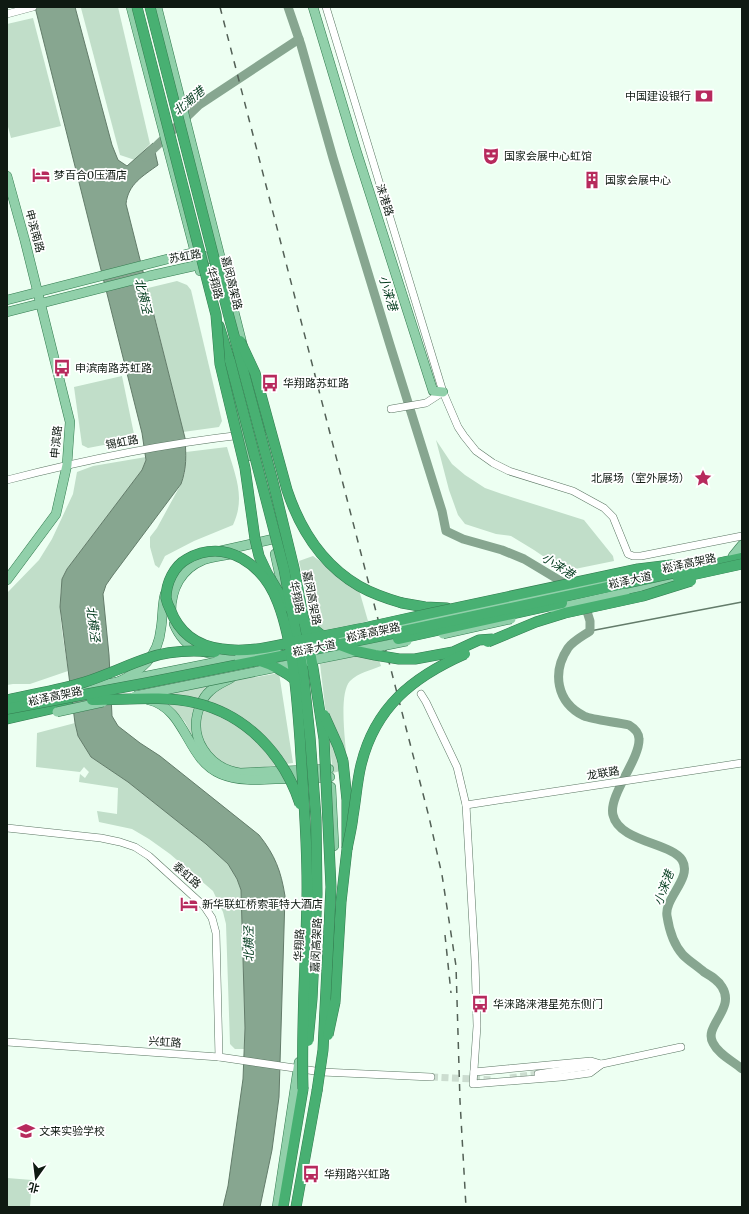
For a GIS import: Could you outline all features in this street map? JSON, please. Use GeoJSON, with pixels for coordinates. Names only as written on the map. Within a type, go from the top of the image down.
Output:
{"type":"FeatureCollection","features":[{"type":"Feature","properties":{"kind":"highway","name":"嘉闵高架路"},"geometry":{"type":"LineString","coordinates":[[138,7],[216,315],[252,443],[284,568],[303,671],[316,818],[317,894],[312,999],[303,1089],[283,1207]]}},
{"type":"Feature","properties":{"kind":"highway","name":"嘉闵高架路"},"geometry":{"type":"LineString","coordinates":[[150,7],[294,568],[313,668],[324,739],[331,887],[323,1050],[296,1207]]}},
{"type":"Feature","properties":{"kind":"highway"},"geometry":{"type":"LineString","coordinates":[[228,313],[255,372],[293,507],[301,526],[312,543],[327,560],[359,586],[381,596],[402,603],[425,607],[451,608]]}},
{"type":"Feature","properties":{"kind":"highway"},"geometry":{"type":"LineString","coordinates":[[216,315],[220,364],[245,468],[255,539],[259,556],[267,573],[285,603],[304,622],[320,634],[340,645],[356,651],[375,655],[416,659],[453,652],[479,640],[493,639]]}},
{"type":"Feature","properties":{"kind":"highway"},"geometry":{"type":"LineString","coordinates":[[303,1089],[301,1042],[307,895],[298,716],[294,678],[290,656],[289,649],[288,641],[277,600],[268,583],[244,559],[228,552],[213,550],[199,553],[183,561],[173,572],[168,586],[166,600],[173,618],[181,630],[192,639],[207,646],[222,649],[261,649],[284,644],[292,642],[315,638],[331,634],[354,630],[638,569],[671,565],[710,565]]}},
{"type":"Feature","properties":{"kind":"highway","name":"崧泽高架路"},"geometry":{"type":"LineString","coordinates":[[7,709],[363,640],[710,565],[737,557]]}},
{"type":"Feature","properties":{"kind":"highway"},"geometry":{"type":"LineString","coordinates":[[323,1050],[336,1002],[341,902],[347,849],[361,764],[368,742],[388,707],[407,687],[434,669],[476,649],[493,639],[536,622],[565,613],[643,596],[742,567]]}},
{"type":"Feature","properties":{"kind":"highway","name":"崧泽高架路"},"geometry":{"type":"LineString","coordinates":[[7,718],[434,632],[742,567]]}},
{"type":"Feature","properties":{"kind":"highway"},"geometry":{"type":"LineString","coordinates":[[7,700],[59,690],[106,675],[148,658],[180,651],[192,650],[236,654],[269,663],[296,680],[318,704],[338,746],[343,761],[346,782],[347,849]]}},
{"type":"Feature","properties":{"kind":"highway"},"geometry":{"type":"LineString","coordinates":[[92,700],[156,699],[196,703],[211,708],[236,720],[263,740],[284,766],[297,793],[304,815]]}},
{"type":"Feature","properties":{"kind":"main road","name":"华翔路"},"geometry":{"type":"LineString","coordinates":[[131,7],[169,158],[273,542],[289,617],[304,728],[309,774],[314,900],[308,1000],[277,1207]]}},
{"type":"Feature","properties":{"kind":"main road","name":"华翔路"},"geometry":{"type":"LineString","coordinates":[[157,7],[257,401],[289,538],[316,667],[330,773],[333,817],[334,906],[330,1002],[325,1053],[300,1207]]}},
{"type":"Feature","properties":{"kind":"main road","name":"涞港路"},"geometry":{"type":"LineString","coordinates":[[313,7],[356,150],[433,390],[443,392]]}},
{"type":"Feature","properties":{"kind":"main road","name":"申滨南路"},"geometry":{"type":"LineString","coordinates":[[7,176],[38,292]]}},
{"type":"Feature","properties":{"kind":"main road","name":"苏虹路"},"geometry":{"type":"LineString","coordinates":[[7,300],[195,252],[222,264]]}},
{"type":"Feature","properties":{"kind":"main road","name":"苏虹路"},"geometry":{"type":"LineString","coordinates":[[7,312],[198,265],[222,264]]}},
{"type":"Feature","properties":{"kind":"main road","name":"申滨路"},"geometry":{"type":"LineString","coordinates":[[7,580],[56,514],[67,465],[70,422],[38,292]]}},
{"type":"Feature","properties":{"kind":"main road"},"geometry":{"type":"LineString","coordinates":[[239,658],[204,653],[190,645],[181,637],[172,618],[171,604],[173,591],[178,581],[183,564],[202,555],[289,538]]}},
{"type":"Feature","properties":{"kind":"main road"},"geometry":{"type":"LineString","coordinates":[[737,557],[742,545]]}},
{"type":"Feature","properties":{"kind":"main road","name":"崧泽大道"},"geometry":{"type":"LineString","coordinates":[[7,704],[371,633],[624,578],[737,557],[742,554]]}},
{"type":"Feature","properties":{"kind":"main road","name":"崧泽大道"},"geometry":{"type":"LineString","coordinates":[[7,722],[480,626],[742,567]]}},
{"type":"Feature","properties":{"kind":"main road"},"geometry":{"type":"LineString","coordinates":[[116,683],[134,674],[146,664],[154,653],[159,641],[164,599],[172,578],[180,572]]}},
{"type":"Feature","properties":{"kind":"main road"},"geometry":{"type":"LineString","coordinates":[[234,676],[209,691],[202,700],[197,712],[195,721],[199,744],[205,754],[212,762],[231,771],[309,774]]}},
{"type":"Feature","properties":{"kind":"main road"},"geometry":{"type":"LineString","coordinates":[[134,696],[153,701],[170,711],[204,763],[220,774],[248,780],[330,773]]}},
{"type":"Feature","properties":{"kind":"street"},"geometry":{"type":"LineString","coordinates":[[7,14],[32,7]]}},
{"type":"Feature","properties":{"kind":"street"},"geometry":{"type":"LineString","coordinates":[[326,7],[443,392],[458,427],[464,436],[476,451],[493,464],[509,471],[573,491],[604,508],[613,517],[628,554],[633,556],[641,556],[742,536]]}},
{"type":"Feature","properties":{"kind":"street"},"geometry":{"type":"LineString","coordinates":[[391,409],[426,403],[443,392]]}},
{"type":"Feature","properties":{"kind":"street","name":"锡虹路"},"geometry":{"type":"LineString","coordinates":[[7,480],[136,450],[190,440],[244,434]]}},
{"type":"Feature","properties":{"kind":"street"},"geometry":{"type":"LineString","coordinates":[[421,694],[457,767],[466,805],[476,962],[477,1026],[473,1084],[561,1077],[590,1073],[602,1064]]}},
{"type":"Feature","properties":{"kind":"street","name":"龙联路"},"geometry":{"type":"LineString","coordinates":[[466,805],[742,763]]}},
{"type":"Feature","properties":{"kind":"street","name":"泰虹路"},"geometry":{"type":"LineString","coordinates":[[7,828],[101,838],[120,842],[149,856],[204,906],[212,918],[216,934],[219,1057]]}},
{"type":"Feature","properties":{"kind":"street","name":"兴虹路"},"geometry":{"type":"LineString","coordinates":[[7,1042],[219,1057],[322,1072],[431,1077]]}},
{"type":"Feature","properties":{"kind":"street"},"geometry":{"type":"LineString","coordinates":[[538,1074],[602,1064],[681,1047]]}},
{"type":"Feature","properties":{"kind":"street"},"geometry":{"type":"LineString","coordinates":[[474,1072],[592,1060],[602,1064]]}},
{"type":"Feature","properties":{"kind":"shaded area"},"geometry":{"type":"Polygon","coordinates":[[[118,7],[150,144],[135,160],[120,155],[81,8],[118,7]]]}},
{"type":"Feature","properties":{"kind":"shaded area"},"geometry":{"type":"Polygon","coordinates":[[[33,18],[61,126],[11,138],[7,123],[7,24],[33,18]]]}},
{"type":"Feature","properties":{"kind":"shaded area"},"geometry":{"type":"Polygon","coordinates":[[[177,281],[187,285],[191,290],[222,421],[219,427],[183,432],[148,288],[177,281]]]}},
{"type":"Feature","properties":{"kind":"shaded area"},"geometry":{"type":"Polygon","coordinates":[[[122,376],[135,439],[88,448],[82,445],[74,387],[122,376]]]}},
{"type":"Feature","properties":{"kind":"shaded area"},"geometry":{"type":"Polygon","coordinates":[[[436,440],[452,464],[465,475],[485,488],[584,520],[613,556],[614,561],[565,571],[511,536],[496,534],[465,524],[458,515],[449,490],[436,440]]]}},
{"type":"Feature","properties":{"kind":"shaded area"},"geometry":{"type":"Polygon","coordinates":[[[227,447],[236,477],[239,495],[237,515],[233,525],[194,541],[165,556],[159,568],[155,565],[150,547],[150,537],[157,528],[181,484],[185,473],[186,452],[227,447]]]}},
{"type":"Feature","properties":{"kind":"shaded area"},"geometry":{"type":"Polygon","coordinates":[[[146,457],[142,470],[67,569],[63,580],[60,606],[68,671],[30,684],[7,685],[7,593],[39,560],[52,539],[73,494],[77,472],[93,466],[146,457]]]}},
{"type":"Feature","properties":{"kind":"shaded area"},"geometry":{"type":"Polygon","coordinates":[[[313,556],[359,590],[368,621],[315,636],[299,561],[313,556]]]}},
{"type":"Feature","properties":{"kind":"shaded area"},"geometry":{"type":"Polygon","coordinates":[[[376,651],[381,666],[357,676],[350,681],[346,688],[344,697],[344,733],[347,763],[340,771],[333,773],[320,664],[376,651]]]}},
{"type":"Feature","properties":{"kind":"shaded area"},"geometry":{"type":"Polygon","coordinates":[[[279,673],[293,763],[250,769],[236,769],[219,760],[195,741],[185,722],[160,694],[279,673]]]}},
{"type":"Feature","properties":{"kind":"shaded area"},"geometry":{"type":"Polygon","coordinates":[[[75,723],[78,736],[91,757],[128,782],[206,844],[228,864],[237,879],[241,890],[245,1028],[244,1049],[235,1049],[230,1044],[226,924],[223,912],[213,891],[170,854],[149,839],[132,829],[99,822],[97,811],[117,814],[118,788],[79,782],[80,774],[85,778],[89,772],[84,767],[80,772],[36,767],[37,733],[75,723]]]}},
{"type":"Feature","properties":{"kind":"shaded area"},"geometry":{"type":"Polygon","coordinates":[[[7,1178],[32,1180],[30,1207],[7,1207],[7,1178]]]}},
{"type":"Feature","properties":{"kind":"water","name":"北横泾"},"geometry":{"type":"Polygon","coordinates":[[[35,7],[75,7],[112,145],[118,160],[127,166],[153,143],[158,165],[137,181],[127,197],[126,204],[185,438],[186,456],[181,484],[113,575],[106,585],[103,594],[109,655],[112,716],[118,726],[160,756],[259,835],[273,856],[282,879],[285,896],[279,1097],[272,1150],[260,1207],[223,1207],[228,1186],[243,1079],[245,1028],[241,890],[237,879],[228,864],[206,844],[128,782],[91,757],[78,736],[75,723],[60,607],[62,579],[67,569],[142,470],[146,460],[142,433],[35,7]]]}},
{"type":"Feature","properties":{"kind":"waterway","name":"小涞港"},"geometry":{"type":"LineString","coordinates":[[288,7],[301,45],[333,158],[442,511],[446,531],[463,539],[502,550],[524,559],[569,586]]}},
{"type":"Feature","properties":{"kind":"waterway","name":"北潮港"},"geometry":{"type":"LineString","coordinates":[[145,157],[199,105],[299,39]]}},
{"type":"Feature","properties":{"kind":"waterway","name":"小涞港"},"geometry":{"type":"LineString","coordinates":[[584,602],[590,621],[590,631],[570,645],[563,657],[559,676],[562,695],[567,703],[584,716],[629,725],[638,734],[638,747],[635,757],[615,798],[613,815],[617,824],[625,831],[635,837],[676,854],[682,860],[684,874],[667,909],[667,916],[671,931],[677,947],[683,955],[716,980],[722,987],[725,995],[725,1003],[723,1010],[712,1030],[711,1037],[713,1043],[719,1051],[742,1069]]}},
{"type":"Feature","properties":{"kind":"waterway"},"geometry":{"type":"LineString","coordinates":[[590,631],[742,602]]}},
{"type":"Feature","properties":{"kind":"tunnel"},"geometry":{"type":"LineString","coordinates":[[510,1078],[538,1074]]}},
{"type":"Feature","properties":{"kind":"tunnel"},"geometry":{"type":"LineString","coordinates":[[431,1077],[494,1080]]}},
{"type":"Feature","properties":{"kind":"railway"},"geometry":{"type":"LineString","coordinates":[[220,7],[429,817],[442,875],[456,966],[460,1101],[466,1207]]}},
{"type":"Feature","properties":{"kind":"railway"},"geometry":{"type":"LineString","coordinates":[[445,935],[451,993]]}},
{"type":"Feature","properties":{"kind":"place","name":"中国建设银行"},"geometry":{"type":"Point","coordinates":[704,96]}},
{"type":"Feature","properties":{"kind":"place","name":"国家会展中心虹馆"},"geometry":{"type":"Point","coordinates":[491,156]}},
{"type":"Feature","properties":{"kind":"place","name":"梦百合0压酒店"},"geometry":{"type":"Point","coordinates":[41,175]}},
{"type":"Feature","properties":{"kind":"place","name":"国家会展中心"},"geometry":{"type":"Point","coordinates":[592,180]}},
{"type":"Feature","properties":{"kind":"place","name":"申滨南路苏虹路"},"geometry":{"type":"Point","coordinates":[62,368]}},
{"type":"Feature","properties":{"kind":"place","name":"华翔路苏虹路"},"geometry":{"type":"Point","coordinates":[270,383]}},
{"type":"Feature","properties":{"kind":"place","name":"北展场（室外展场）"},"geometry":{"type":"Point","coordinates":[703,478]}},
{"type":"Feature","properties":{"kind":"place","name":"新华联虹桥索菲特大酒店"},"geometry":{"type":"Point","coordinates":[189,904]}},
{"type":"Feature","properties":{"kind":"place","name":"华涞路涞港星苑东侧门"},"geometry":{"type":"Point","coordinates":[480,1004]}},
{"type":"Feature","properties":{"kind":"place","name":"文来实验学校"},"geometry":{"type":"Point","coordinates":[26,1131]}},
{"type":"Feature","properties":{"kind":"place","name":"华翔路兴虹路"},"geometry":{"type":"Point","coordinates":[311,1174]}}]}
